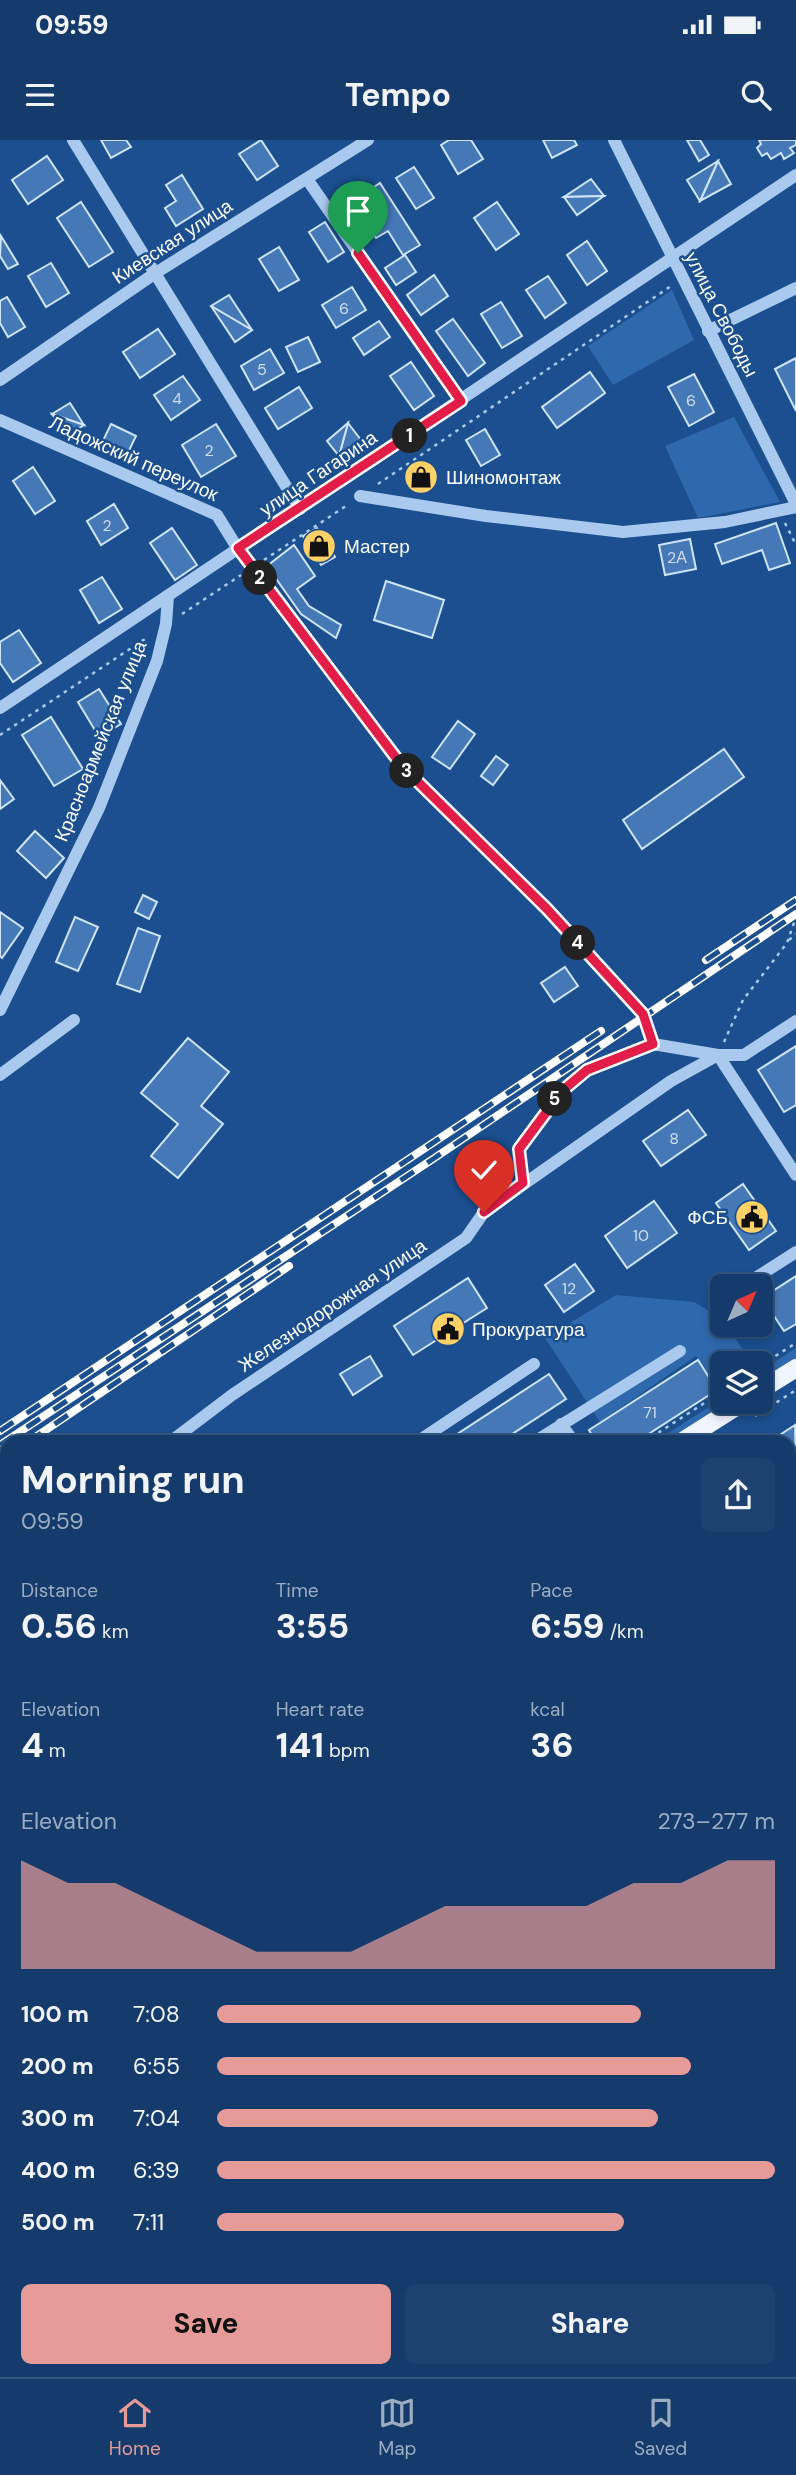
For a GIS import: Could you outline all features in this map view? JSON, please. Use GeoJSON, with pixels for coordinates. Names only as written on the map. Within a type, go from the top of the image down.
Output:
{"type":"FeatureCollection","features":[{"type":"Feature","properties":{"kind":"main road"},"geometry":{"type":"LineString","coordinates":[[773,1382],[796,1368]]}},
{"type":"Feature","properties":{"kind":"main road"},"geometry":{"type":"LineString","coordinates":[[692,1435],[725,1414]]}},
{"type":"Feature","properties":{"kind":"street"},"geometry":{"type":"LineString","coordinates":[[73,140],[300,509]]}},
{"type":"Feature","properties":{"kind":"street","name":"Киевская улица"},"geometry":{"type":"LineString","coordinates":[[0,380],[155,274],[369,140]]}},
{"type":"Feature","properties":{"kind":"street","name":"улица Свободы"},"geometry":{"type":"LineString","coordinates":[[614,140],[796,505]]}},
{"type":"Feature","properties":{"kind":"street","name":"улица Гагарина"},"geometry":{"type":"LineString","coordinates":[[0,708],[796,175]]}},
{"type":"Feature","properties":{"kind":"street"},"geometry":{"type":"LineString","coordinates":[[307,179],[461,401]]}},
{"type":"Feature","properties":{"kind":"street"},"geometry":{"type":"LineString","coordinates":[[708,331],[796,288]]}},
{"type":"Feature","properties":{"kind":"street","name":"Ладожский переулок"},"geometry":{"type":"LineString","coordinates":[[0,419],[217,515],[252,568],[403,767],[431,795]]}},
{"type":"Feature","properties":{"kind":"street"},"geometry":{"type":"LineString","coordinates":[[360,496],[486,516],[623,532],[724,522],[796,505]]}},
{"type":"Feature","properties":{"kind":"street","name":"Красноармейская улица"},"geometry":{"type":"LineString","coordinates":[[0,1010],[99,807],[156,661],[166,624],[168,596]]}},
{"type":"Feature","properties":{"kind":"street"},"geometry":{"type":"LineString","coordinates":[[0,1075],[74,1020]]}},
{"type":"Feature","properties":{"kind":"street"},"geometry":{"type":"LineString","coordinates":[[523,1183],[519,1149],[562,1091],[587,1070],[653,1044],[718,1055],[744,1055],[796,1021]]}},
{"type":"Feature","properties":{"kind":"street"},"geometry":{"type":"LineString","coordinates":[[718,1055],[796,1175]]}},
{"type":"Feature","properties":{"kind":"street","name":"Железнодорожная улица"},"geometry":{"type":"LineString","coordinates":[[179,1435],[232,1395],[466,1238],[484,1212],[523,1183],[671,1081],[718,1055]]}},
{"type":"Feature","properties":{"kind":"street"},"geometry":{"type":"LineString","coordinates":[[762,1274],[796,1252]]}},
{"type":"Feature","properties":{"kind":"street"},"geometry":{"type":"LineString","coordinates":[[544,1435],[680,1351]]}},
{"type":"Feature","properties":{"kind":"street"},"geometry":{"type":"LineString","coordinates":[[428,1435],[534,1364]]}},
{"type":"Feature","properties":{"kind":"street"},"geometry":{"type":"LineString","coordinates":[[561,1424],[569,1435]]}},
{"type":"Feature","properties":{"kind":"path"},"geometry":{"type":"LineString","coordinates":[[0,735],[682,278]]}},
{"type":"Feature","properties":{"kind":"path"},"geometry":{"type":"LineString","coordinates":[[779,510],[796,545]]}},
{"type":"Feature","properties":{"kind":"path"},"geometry":{"type":"LineString","coordinates":[[431,795],[547,909],[643,1014],[653,1044]]}},
{"type":"Feature","properties":{"kind":"path"},"geometry":{"type":"LineString","coordinates":[[787,943],[796,917]]}},
{"type":"Feature","properties":{"kind":"path"},"geometry":{"type":"LineString","coordinates":[[718,1055],[743,1000],[796,934]]}},
{"type":"Feature","properties":{"kind":"path"},"geometry":{"type":"LineString","coordinates":[[773,1357],[796,1343]]}},
{"type":"Feature","properties":{"kind":"path"},"geometry":{"type":"LineString","coordinates":[[655,1435],[710,1399]]}},
{"type":"Feature","properties":{"kind":"shaded area"},"geometry":{"type":"Polygon","coordinates":[[[672,290],[694,340],[613,385],[588,346],[672,290]]]}},
{"type":"Feature","properties":{"kind":"shaded area"},"geometry":{"type":"Polygon","coordinates":[[[734,417],[780,502],[698,518],[665,446],[734,417]]]}},
{"type":"Feature","properties":{"kind":"shaded area"},"geometry":{"type":"Polygon","coordinates":[[[616,1295],[694,1302],[710,1311],[710,1337],[734,1337],[744,1351],[710,1351],[710,1377],[696,1356],[600,1422],[545,1338],[616,1295]]]}},
{"type":"Feature","properties":{"kind":"shaded area"},"geometry":{"type":"Polygon","coordinates":[[[796,1348],[796,1368],[773,1383],[773,1363],[796,1348]]]}},
{"type":"Feature","properties":{"kind":"shaded area"},"geometry":{"type":"Polygon","coordinates":[[[710,1406],[710,1414],[726,1414],[694,1435],[665,1435],[710,1406]]]}},
{"type":"Feature","properties":{"kind":"building"},"geometry":{"type":"Polygon","coordinates":[[[101,140],[126,140],[131,147],[111,158],[101,140]]]}},
{"type":"Feature","properties":{"kind":"building"},"geometry":{"type":"Polygon","coordinates":[[[261,140],[278,166],[257,180],[239,154],[261,140]]]}},
{"type":"Feature","properties":{"kind":"building"},"geometry":{"type":"Polygon","coordinates":[[[449,140],[471,140],[483,159],[458,174],[441,145],[449,140]]]}},
{"type":"Feature","properties":{"kind":"building"},"geometry":{"type":"Polygon","coordinates":[[[543,140],[574,140],[577,145],[552,158],[543,140]]]}},
{"type":"Feature","properties":{"kind":"building"},"geometry":{"type":"Polygon","coordinates":[[[687,140],[700,140],[709,155],[699,161],[687,140]]]}},
{"type":"Feature","properties":{"kind":"building"},"geometry":{"type":"Polygon","coordinates":[[[759,140],[796,140],[796,145],[790,148],[794,153],[784,159],[781,153],[771,159],[767,153],[762,156],[757,148],[761,144],[759,140]]]}},
{"type":"Feature","properties":{"kind":"building"},"geometry":{"type":"Polygon","coordinates":[[[47,156],[63,180],[28,204],[12,180],[47,156]]]}},
{"type":"Feature","properties":{"kind":"building"},"geometry":{"type":"Polygon","coordinates":[[[718,161],[731,184],[700,201],[718,161]]]}},
{"type":"Feature","properties":{"kind":"building"},"geometry":{"type":"Polygon","coordinates":[[[718,161],[700,201],[687,180],[718,161]]]}},
{"type":"Feature","properties":{"kind":"building"},"geometry":{"type":"Polygon","coordinates":[[[414,167],[434,198],[416,209],[396,178],[414,167]]]}},
{"type":"Feature","properties":{"kind":"building"},"geometry":{"type":"Polygon","coordinates":[[[182,175],[203,209],[176,226],[165,208],[176,201],[166,185],[182,175]]]}},
{"type":"Feature","properties":{"kind":"building"},"geometry":{"type":"Polygon","coordinates":[[[591,179],[604,196],[564,197],[591,179]]]}},
{"type":"Feature","properties":{"kind":"building"},"geometry":{"type":"Polygon","coordinates":[[[380,183],[420,245],[403,255],[388,231],[376,238],[353,201],[380,183]]]}},
{"type":"Feature","properties":{"kind":"building"},"geometry":{"type":"Polygon","coordinates":[[[604,196],[577,215],[564,197],[604,196]]]}},
{"type":"Feature","properties":{"kind":"building"},"geometry":{"type":"Polygon","coordinates":[[[81,202],[113,252],[89,267],[57,218],[81,202]]]}},
{"type":"Feature","properties":{"kind":"building"},"geometry":{"type":"Polygon","coordinates":[[[497,202],[519,234],[496,250],[474,218],[497,202]]]}},
{"type":"Feature","properties":{"kind":"building"},"geometry":{"type":"Polygon","coordinates":[[[325,222],[344,252],[328,262],[309,232],[325,222]]]}},
{"type":"Feature","properties":{"kind":"building"},"geometry":{"type":"Polygon","coordinates":[[[1,236],[18,264],[8,269],[0,256],[1,236]]]}},
{"type":"Feature","properties":{"kind":"building"},"geometry":{"type":"Polygon","coordinates":[[[587,241],[607,271],[587,285],[567,255],[587,241]]]}},
{"type":"Feature","properties":{"kind":"building"},"geometry":{"type":"Polygon","coordinates":[[[279,247],[299,280],[279,291],[259,259],[279,247]]]}},
{"type":"Feature","properties":{"kind":"building"},"geometry":{"type":"Polygon","coordinates":[[[405,255],[416,272],[396,285],[385,268],[405,255]]]}},
{"type":"Feature","properties":{"kind":"building"},"geometry":{"type":"Polygon","coordinates":[[[51,263],[69,293],[46,307],[28,276],[51,263]]]}},
{"type":"Feature","properties":{"kind":"building"},"geometry":{"type":"Polygon","coordinates":[[[434,275],[448,296],[421,315],[407,295],[434,275]]]}},
{"type":"Feature","properties":{"kind":"building"},"geometry":{"type":"Polygon","coordinates":[[[548,276],[566,303],[545,318],[526,290],[548,276]]]}},
{"type":"Feature","properties":{"kind":"building"},"geometry":{"type":"Polygon","coordinates":[[[352,287],[366,310],[336,328],[322,305],[352,287]]]}},
{"type":"Feature","properties":{"kind":"building"},"geometry":{"type":"Polygon","coordinates":[[[229,295],[252,330],[211,306],[229,295]]]}},
{"type":"Feature","properties":{"kind":"building"},"geometry":{"type":"Polygon","coordinates":[[[7,297],[25,327],[8,337],[0,323],[0,301],[7,297]]]}},
{"type":"Feature","properties":{"kind":"building"},"geometry":{"type":"Polygon","coordinates":[[[501,302],[522,336],[502,348],[481,314],[501,302]]]}},
{"type":"Feature","properties":{"kind":"building"},"geometry":{"type":"Polygon","coordinates":[[[211,306],[252,330],[235,342],[211,306]]]}},
{"type":"Feature","properties":{"kind":"building"},"geometry":{"type":"Polygon","coordinates":[[[453,319],[485,363],[468,376],[436,331],[453,319]]]}},
{"type":"Feature","properties":{"kind":"building"},"geometry":{"type":"Polygon","coordinates":[[[379,321],[390,337],[364,355],[353,338],[379,321]]]}},
{"type":"Feature","properties":{"kind":"building"},"geometry":{"type":"Polygon","coordinates":[[[158,329],[175,354],[140,378],[123,352],[158,329]]]}},
{"type":"Feature","properties":{"kind":"building"},"geometry":{"type":"Polygon","coordinates":[[[308,337],[320,362],[298,372],[286,347],[308,337]]]}},
{"type":"Feature","properties":{"kind":"building"},"geometry":{"type":"Polygon","coordinates":[[[270,349],[284,373],[254,390],[241,366],[270,349]]]}},
{"type":"Feature","properties":{"kind":"building"},"geometry":{"type":"Polygon","coordinates":[[[796,358],[796,411],[775,369],[796,358]]]}},
{"type":"Feature","properties":{"kind":"building"},"geometry":{"type":"Polygon","coordinates":[[[411,362],[434,396],[414,410],[390,376],[411,362]]]}},
{"type":"Feature","properties":{"kind":"building"},"geometry":{"type":"Polygon","coordinates":[[[590,372],[605,393],[557,428],[542,407],[590,372]]]}},
{"type":"Feature","properties":{"kind":"building"},"geometry":{"type":"Polygon","coordinates":[[[694,374],[714,412],[689,426],[668,387],[694,374]]]}},
{"type":"Feature","properties":{"kind":"building"},"geometry":{"type":"Polygon","coordinates":[[[183,376],[200,400],[171,420],[154,395],[183,376]]]}},
{"type":"Feature","properties":{"kind":"building"},"geometry":{"type":"Polygon","coordinates":[[[299,387],[312,408],[278,429],[265,408],[299,387]]]}},
{"type":"Feature","properties":{"kind":"building"},"geometry":{"type":"Polygon","coordinates":[[[70,403],[84,425],[52,414],[70,403]]]}},
{"type":"Feature","properties":{"kind":"building"},"geometry":{"type":"Polygon","coordinates":[[[52,414],[84,425],[67,436],[52,414]]]}},
{"type":"Feature","properties":{"kind":"building"},"geometry":{"type":"Polygon","coordinates":[[[348,423],[361,440],[339,456],[348,423]]]}},
{"type":"Feature","properties":{"kind":"building"},"geometry":{"type":"Polygon","coordinates":[[[348,423],[339,456],[327,441],[348,423]]]}},
{"type":"Feature","properties":{"kind":"building"},"geometry":{"type":"Polygon","coordinates":[[[111,424],[136,436],[124,461],[99,449],[111,424]]]}},
{"type":"Feature","properties":{"kind":"building"},"geometry":{"type":"Polygon","coordinates":[[[216,424],[236,456],[201,477],[182,445],[216,424]]]}},
{"type":"Feature","properties":{"kind":"building"},"geometry":{"type":"Polygon","coordinates":[[[485,429],[500,455],[481,466],[466,440],[485,429]]]}},
{"type":"Feature","properties":{"kind":"building"},"geometry":{"type":"Polygon","coordinates":[[[428,465],[436,477],[417,488],[410,476],[428,465]]]}},
{"type":"Feature","properties":{"kind":"building"},"geometry":{"type":"Polygon","coordinates":[[[33,467],[55,501],[35,514],[13,481],[33,467]]]}},
{"type":"Feature","properties":{"kind":"building"},"geometry":{"type":"Polygon","coordinates":[[[114,504],[128,528],[101,545],[87,521],[114,504]]]}},
{"type":"Feature","properties":{"kind":"building"},"geometry":{"type":"Polygon","coordinates":[[[776,523],[790,563],[769,570],[762,550],[722,564],[715,544],[776,523]]]}},
{"type":"Feature","properties":{"kind":"building"},"geometry":{"type":"Polygon","coordinates":[[[172,528],[197,565],[175,580],[150,543],[172,528]]]}},
{"type":"Feature","properties":{"kind":"building","name":"Мастер"},"geometry":{"type":"Polygon","coordinates":[[[317,528],[335,557],[321,565],[303,536],[317,528]]]}},
{"type":"Feature","properties":{"kind":"building"},"geometry":{"type":"Polygon","coordinates":[[[690,539],[696,569],[665,575],[659,545],[690,539]]]}},
{"type":"Feature","properties":{"kind":"building"},"geometry":{"type":"Polygon","coordinates":[[[294,545],[315,576],[297,589],[309,606],[341,625],[336,638],[301,614],[267,566],[294,545]]]}},
{"type":"Feature","properties":{"kind":"building"},"geometry":{"type":"Polygon","coordinates":[[[102,577],[122,609],[99,623],[80,590],[102,577]]]}},
{"type":"Feature","properties":{"kind":"building"},"geometry":{"type":"Polygon","coordinates":[[[386,581],[444,600],[432,638],[374,620],[386,581]]]}},
{"type":"Feature","properties":{"kind":"building"},"geometry":{"type":"Polygon","coordinates":[[[19,630],[41,663],[13,682],[0,663],[0,642],[19,630]]]}},
{"type":"Feature","properties":{"kind":"building"},"geometry":{"type":"Polygon","coordinates":[[[99,689],[121,724],[99,737],[78,702],[99,689]]]}},
{"type":"Feature","properties":{"kind":"building"},"geometry":{"type":"Polygon","coordinates":[[[51,717],[83,769],[54,786],[22,735],[51,717]]]}},
{"type":"Feature","properties":{"kind":"building"},"geometry":{"type":"Polygon","coordinates":[[[458,721],[475,734],[450,769],[432,757],[458,721]]]}},
{"type":"Feature","properties":{"kind":"building"},"geometry":{"type":"Polygon","coordinates":[[[724,749],[744,777],[642,849],[623,820],[724,749]]]}},
{"type":"Feature","properties":{"kind":"building"},"geometry":{"type":"Polygon","coordinates":[[[496,756],[508,765],[493,785],[481,776],[496,756]]]}},
{"type":"Feature","properties":{"kind":"building"},"geometry":{"type":"Polygon","coordinates":[[[0,780],[14,799],[0,809],[0,780]]]}},
{"type":"Feature","properties":{"kind":"building"},"geometry":{"type":"Polygon","coordinates":[[[35,831],[64,858],[46,878],[17,851],[35,831]]]}},
{"type":"Feature","properties":{"kind":"building"},"geometry":{"type":"Polygon","coordinates":[[[143,895],[157,902],[149,919],[135,912],[143,895]]]}},
{"type":"Feature","properties":{"kind":"building"},"geometry":{"type":"Polygon","coordinates":[[[0,912],[23,928],[2,958],[0,956],[0,912]]]}},
{"type":"Feature","properties":{"kind":"building"},"geometry":{"type":"Polygon","coordinates":[[[75,917],[98,927],[78,971],[56,962],[75,917]]]}},
{"type":"Feature","properties":{"kind":"building"},"geometry":{"type":"Polygon","coordinates":[[[138,928],[160,936],[140,992],[117,984],[138,928]]]}},
{"type":"Feature","properties":{"kind":"building"},"geometry":{"type":"Polygon","coordinates":[[[565,967],[578,986],[554,1002],[541,983],[565,967]]]}},
{"type":"Feature","properties":{"kind":"building"},"geometry":{"type":"Polygon","coordinates":[[[188,1038],[229,1072],[201,1106],[223,1124],[178,1178],[151,1156],[178,1124],[141,1093],[188,1038]]]}},
{"type":"Feature","properties":{"kind":"building"},"geometry":{"type":"Polygon","coordinates":[[[796,1046],[796,1105],[784,1112],[758,1070],[796,1046]]]}},
{"type":"Feature","properties":{"kind":"building"},"geometry":{"type":"Polygon","coordinates":[[[688,1110],[706,1135],[661,1166],[643,1141],[688,1110]]]}},
{"type":"Feature","properties":{"kind":"building"},"geometry":{"type":"Polygon","coordinates":[[[743,1184],[776,1231],[749,1250],[716,1203],[743,1184]]]}},
{"type":"Feature","properties":{"kind":"building"},"geometry":{"type":"Polygon","coordinates":[[[654,1201],[677,1233],[627,1268],[605,1236],[654,1201]]]}},
{"type":"Feature","properties":{"kind":"building"},"geometry":{"type":"Polygon","coordinates":[[[575,1264],[594,1291],[564,1312],[545,1285],[575,1264]]]}},
{"type":"Feature","properties":{"kind":"building"},"geometry":{"type":"Polygon","coordinates":[[[796,1276],[796,1324],[784,1331],[774,1316],[774,1290],[796,1276]]]}},
{"type":"Feature","properties":{"kind":"building"},"geometry":{"type":"Polygon","coordinates":[[[468,1278],[487,1308],[413,1355],[394,1326],[468,1278]]]}},
{"type":"Feature","properties":{"kind":"building"},"geometry":{"type":"Polygon","coordinates":[[[370,1356],[382,1376],[353,1395],[340,1374],[370,1356]]]}},
{"type":"Feature","properties":{"kind":"building"},"geometry":{"type":"Polygon","coordinates":[[[698,1360],[710,1379],[710,1394],[647,1435],[592,1435],[589,1430],[698,1360]]]}},
{"type":"Feature","properties":{"kind":"building"},"geometry":{"type":"Polygon","coordinates":[[[549,1374],[566,1399],[511,1435],[456,1435],[549,1374]]]}},
{"type":"Feature","properties":{"kind":"building"},"geometry":{"type":"Polygon","coordinates":[[[795,1425],[795,1435],[780,1435],[795,1425]]]}},
{"type":"Feature","properties":{"kind":"railway"},"geometry":{"type":"LineString","coordinates":[[706,960],[796,900]]}},
{"type":"Feature","properties":{"kind":"railway"},"geometry":{"type":"LineString","coordinates":[[15,1435],[433,1159],[796,914]]}},
{"type":"Feature","properties":{"kind":"railway"},"geometry":{"type":"LineString","coordinates":[[0,1431],[601,1031]]}},
{"type":"Feature","properties":{"kind":"railway"},"geometry":{"type":"LineString","coordinates":[[38,1435],[289,1266]]}},
{"type":"Feature","properties":{"kind":"place","name":"Шиномонтаж"},"geometry":{"type":"Point","coordinates":[421,477]}},
{"type":"Feature","properties":{"kind":"place","name":"Мастер"},"geometry":{"type":"Point","coordinates":[319,546]}},
{"type":"Feature","properties":{"kind":"place","name":"ФСБ"},"geometry":{"type":"Point","coordinates":[752,1217]}},
{"type":"Feature","properties":{"kind":"place","name":"Прокуратура"},"geometry":{"type":"Point","coordinates":[448,1329]}},
{"type":"Feature","properties":{"kind":"route"},"geometry":{"type":"LineString","coordinates":[[358,253],[461,401],[238,548],[403,767],[547,909],[643,1014],[653,1044],[587,1070],[562,1091],[519,1149],[523,1183],[484,1212]]}}]}
